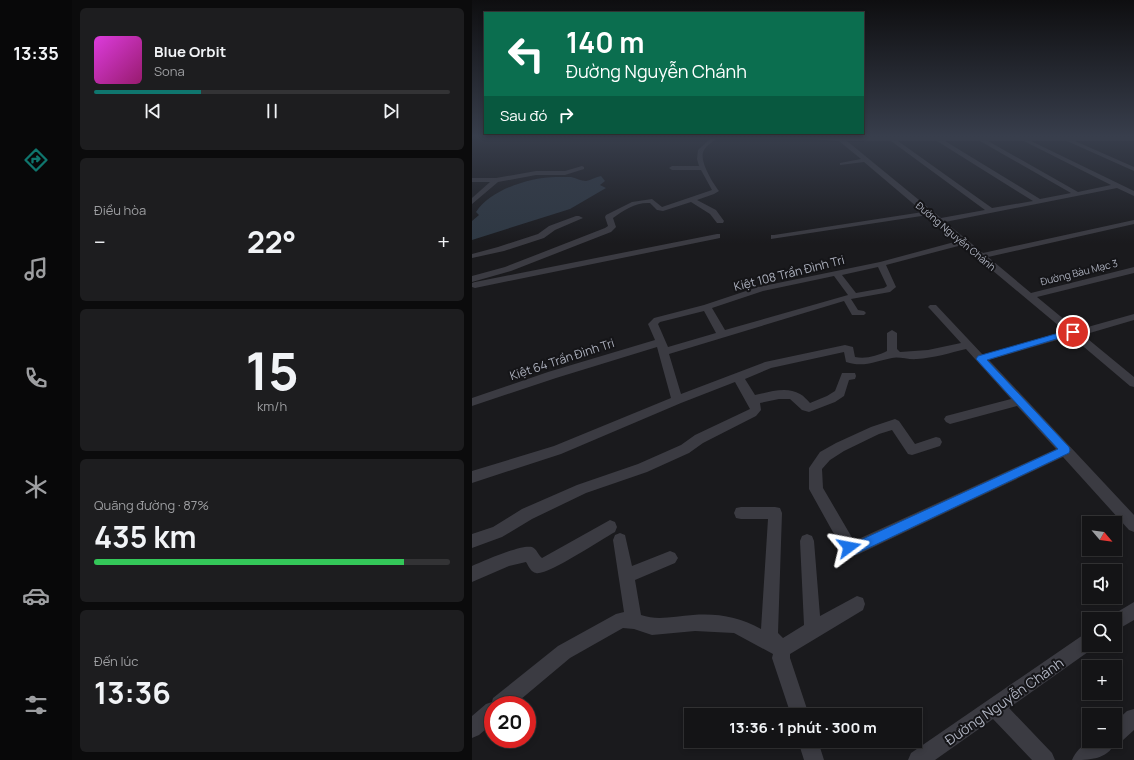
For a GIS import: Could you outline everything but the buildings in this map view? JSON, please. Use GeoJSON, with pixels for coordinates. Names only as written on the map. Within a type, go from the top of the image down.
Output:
{"type":"FeatureCollection","features":[{"type":"Feature","properties":{"kind":"street"},"geometry":{"type":"LineString","coordinates":[[472,180],[496,180],[536,173],[567,172]]}},
{"type":"Feature","properties":{"kind":"street"},"geometry":{"type":"LineString","coordinates":[[472,256],[501,249],[551,242],[608,230],[612,227],[609,217],[625,207],[643,201],[652,201],[659,209],[663,209],[706,196],[716,191],[709,184],[705,172]]}},
{"type":"Feature","properties":{"kind":"street","name":"Đường Nguyễn Chánh"},"geometry":{"type":"LineString","coordinates":[[880,172],[1134,383]]}},
{"type":"Feature","properties":{"kind":"street"},"geometry":{"type":"LineString","coordinates":[[937,172],[991,211]]}},
{"type":"Feature","properties":{"kind":"street"},"geometry":{"type":"LineString","coordinates":[[992,172],[1038,201]]}},
{"type":"Feature","properties":{"kind":"street"},"geometry":{"type":"LineString","coordinates":[[1039,172],[1077,194]]}},
{"type":"Feature","properties":{"kind":"street"},"geometry":{"type":"LineString","coordinates":[[1091,172],[1134,194]]}},
{"type":"Feature","properties":{"kind":"street"},"geometry":{"type":"LineString","coordinates":[[472,202],[496,180]]}},
{"type":"Feature","properties":{"kind":"street"},"geometry":{"type":"LineString","coordinates":[[939,221],[1118,186]]}},
{"type":"Feature","properties":{"kind":"street"},"geometry":{"type":"LineString","coordinates":[[692,200],[713,212],[720,221]]}},
{"type":"Feature","properties":{"kind":"street"},"geometry":{"type":"LineString","coordinates":[[774,236],[929,213]]}},
{"type":"Feature","properties":{"kind":"street"},"geometry":{"type":"LineString","coordinates":[[551,242],[552,228],[579,218]]}},
{"type":"Feature","properties":{"kind":"street"},"geometry":{"type":"LineString","coordinates":[[980,256],[1134,222]]}},
{"type":"Feature","properties":{"kind":"street"},"geometry":{"type":"LineString","coordinates":[[472,286],[717,236]]}},
{"type":"Feature","properties":{"kind":"street"},"geometry":{"type":"LineString","coordinates":[[472,279],[508,269],[551,242]]}},
{"type":"Feature","properties":{"kind":"street","name":"Kiệt 108 Trần Đình Tri"},"geometry":{"type":"LineString","coordinates":[[677,400],[662,347],[653,322],[761,290],[880,264],[963,242]]}},
{"type":"Feature","properties":{"kind":"street","name":"Kiệt 64 Trần Đình Tri"},"geometry":{"type":"LineString","coordinates":[[472,402],[552,375],[662,347],[722,334],[850,297],[887,290],[892,287],[880,264]]}},
{"type":"Feature","properties":{"kind":"street","name":"Đường Bàu Mạc 3"},"geometry":{"type":"LineString","coordinates":[[1030,296],[1134,270]]}},
{"type":"Feature","properties":{"kind":"street"},"geometry":{"type":"LineString","coordinates":[[836,273],[850,297],[855,313],[861,313]]}},
{"type":"Feature","properties":{"kind":"street"},"geometry":{"type":"LineString","coordinates":[[707,307],[722,334]]}},
{"type":"Feature","properties":{"kind":"street"},"geometry":{"type":"LineString","coordinates":[[933,307],[1134,525]]}},
{"type":"Feature","properties":{"kind":"street"},"geometry":{"type":"LineString","coordinates":[[981,359],[1134,317]]}},
{"type":"Feature","properties":{"kind":"street"},"geometry":{"type":"LineString","coordinates":[[892,333],[893,353]]}},
{"type":"Feature","properties":{"kind":"street"},"geometry":{"type":"LineString","coordinates":[[472,476],[557,450],[677,400],[770,365],[845,348],[849,349],[850,358],[853,360],[876,360],[893,353],[911,356],[968,345]]}},
{"type":"Feature","properties":{"kind":"street"},"geometry":{"type":"LineString","coordinates":[[753,400],[790,395],[798,398],[805,406],[809,408],[840,393],[844,379],[846,376],[851,376]]}},
{"type":"Feature","properties":{"kind":"street"},"geometry":{"type":"LineString","coordinates":[[472,541],[497,532],[527,514],[582,489],[642,468],[685,450],[699,439],[754,412],[756,408],[753,400],[738,377]]}},
{"type":"Feature","properties":{"kind":"street"},"geometry":{"type":"LineString","coordinates":[[950,419],[1019,401]]}},
{"type":"Feature","properties":{"kind":"street"},"geometry":{"type":"LineString","coordinates":[[936,442],[912,450],[895,424],[874,430],[840,447],[825,456],[820,461],[815,475],[816,489],[849,547],[854,549],[1065,450]]}},
{"type":"Feature","properties":{"kind":"street"},"geometry":{"type":"LineString","coordinates":[[741,513],[775,513],[769,636],[782,650]]}},
{"type":"Feature","properties":{"kind":"street"},"geometry":{"type":"LineString","coordinates":[[472,574],[509,559],[530,554],[537,566],[544,565],[610,527]]}},
{"type":"Feature","properties":{"kind":"street"},"geometry":{"type":"LineString","coordinates":[[620,540],[626,576],[628,621]]}},
{"type":"Feature","properties":{"kind":"street"},"geometry":{"type":"LineString","coordinates":[[807,541],[813,630]]}},
{"type":"Feature","properties":{"kind":"street"},"geometry":{"type":"LineString","coordinates":[[626,576],[670,558]]}},
{"type":"Feature","properties":{"kind":"street"},"geometry":{"type":"LineString","coordinates":[[798,708],[781,658],[782,650],[787,645],[857,604]]}},
{"type":"Feature","properties":{"kind":"street"},"geometry":{"type":"LineString","coordinates":[[1122,618],[1134,610]]}},
{"type":"Feature","properties":{"kind":"street"},"geometry":{"type":"LineString","coordinates":[[511,696],[564,652],[628,621],[652,627],[695,623],[734,626],[745,629],[782,650]]}},
{"type":"Feature","properties":{"kind":"street","name":"Đường Nguyễn Chánh"},"geometry":{"type":"LineString","coordinates":[[918,760],[1082,646]]}},
{"type":"Feature","properties":{"kind":"street"},"geometry":{"type":"LineString","coordinates":[[995,707],[1045,760]]}},
{"type":"Feature","properties":{"kind":"street"},"geometry":{"type":"LineString","coordinates":[[472,728],[484,718]]}},
{"type":"Feature","properties":{"kind":"street"},"geometry":{"type":"LineString","coordinates":[[1122,728],[1134,718]]}},
{"type":"Feature","properties":{"kind":"street"},"geometry":{"type":"LineString","coordinates":[[810,748],[814,760]]}},
{"type":"Feature","properties":{"kind":"street"},"geometry":{"type":"LineString","coordinates":[[1082,760],[1097,748]]}},
{"type":"Feature","properties":{"kind":"water"},"geometry":{"type":"Polygon","coordinates":[[[601,176],[605,181],[600,185],[606,188],[570,209],[472,240],[472,221],[479,215],[476,212],[483,204],[502,191],[525,182],[549,177],[571,177],[586,181],[601,176]]]}},
{"type":"Feature","properties":{"kind":"route"},"geometry":{"type":"LineString","coordinates":[[849,547],[854,549],[1065,450],[981,359],[1073,332]]}}]}
